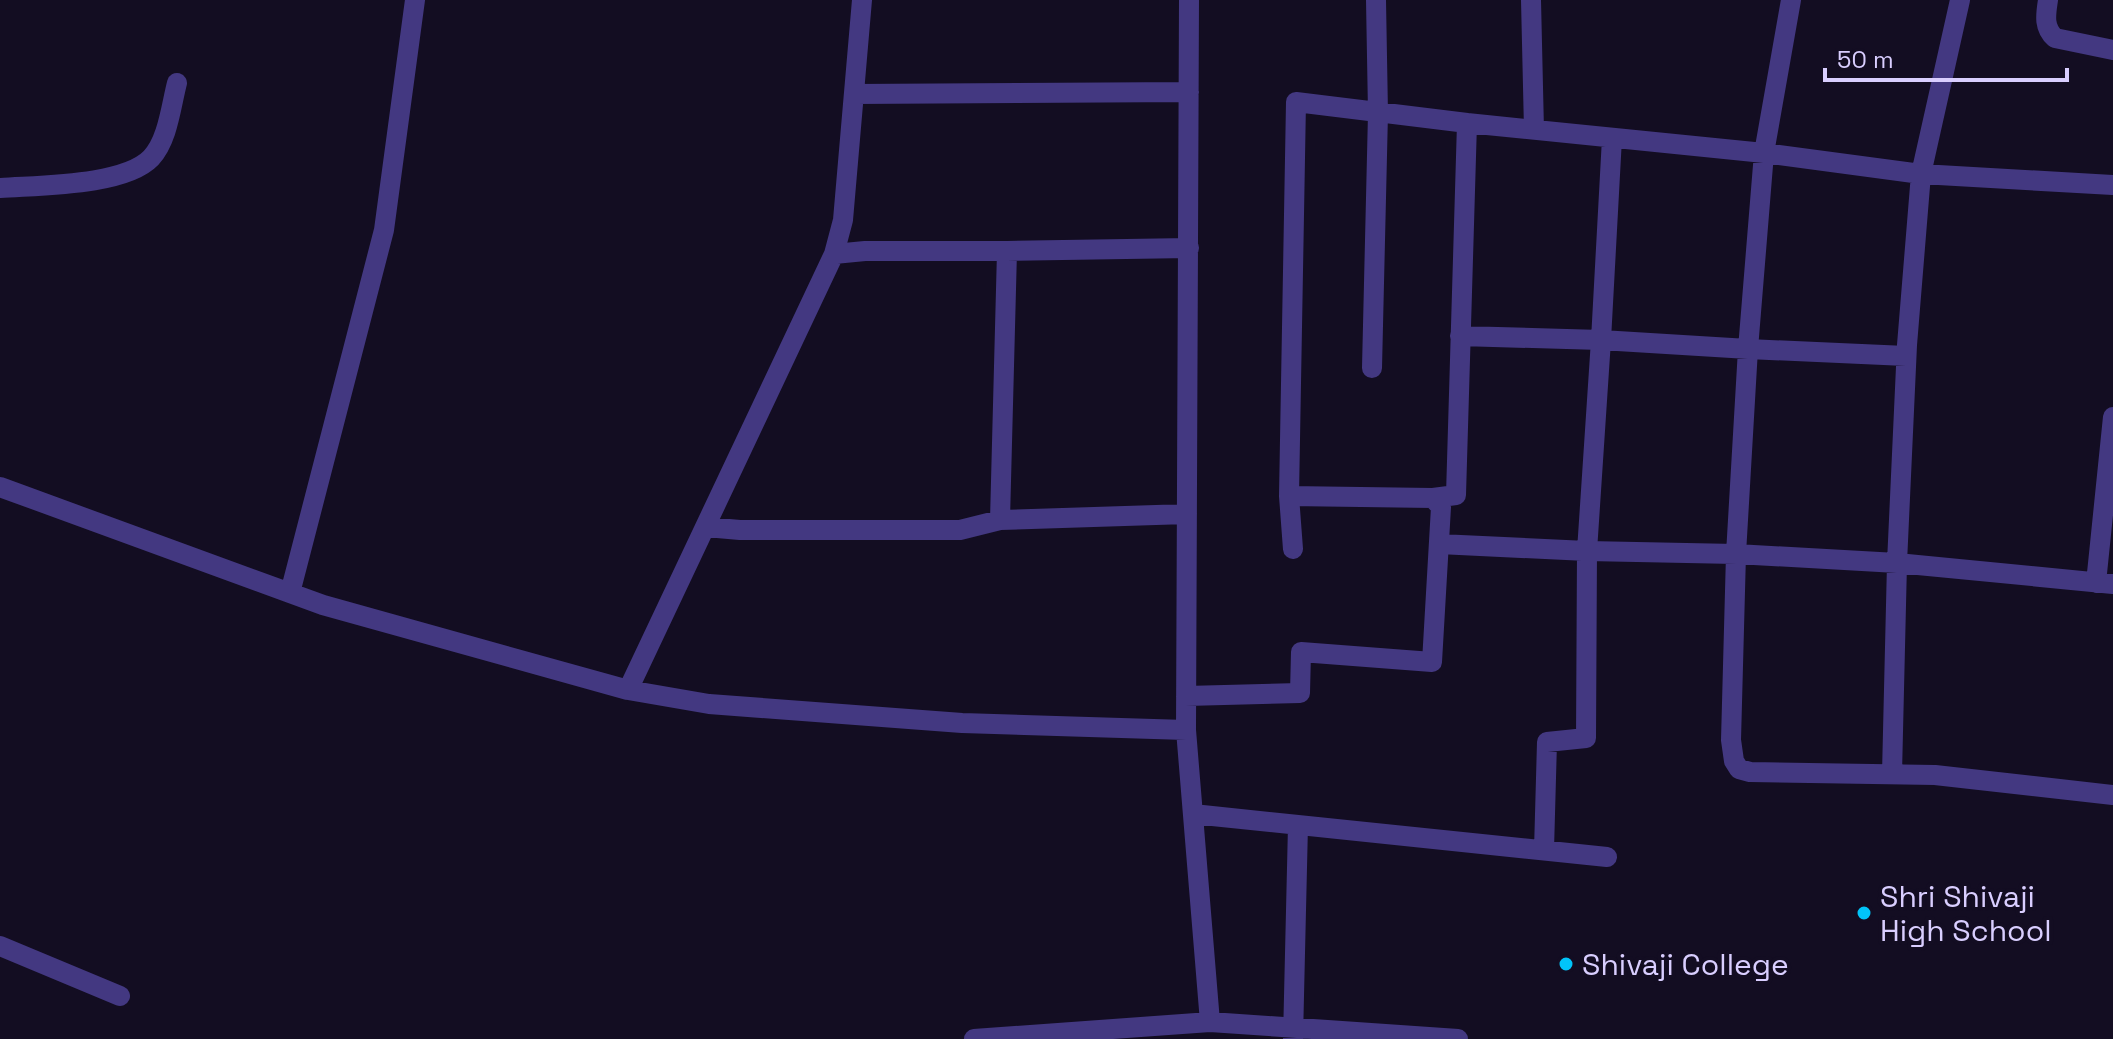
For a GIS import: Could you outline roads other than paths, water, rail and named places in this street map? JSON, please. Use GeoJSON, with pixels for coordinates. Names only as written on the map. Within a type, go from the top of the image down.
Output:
{"type":"FeatureCollection","features":[{"type":"Feature","properties":{"kind":"street"},"geometry":{"type":"LineString","coordinates":[[290,593],[384,230],[415,0]]}},
{"type":"Feature","properties":{"kind":"street"},"geometry":{"type":"LineString","coordinates":[[628,690],[834,254],[843,220],[862,0]]}},
{"type":"Feature","properties":{"kind":"street"},"geometry":{"type":"LineString","coordinates":[[1189,0],[1186,730],[1210,1022]]}},
{"type":"Feature","properties":{"kind":"street"},"geometry":{"type":"LineString","coordinates":[[1372,368],[1378,113],[1376,0]]}},
{"type":"Feature","properties":{"kind":"street"},"geometry":{"type":"LineString","coordinates":[[1531,0],[1534,130]]}},
{"type":"Feature","properties":{"kind":"street"},"geometry":{"type":"LineString","coordinates":[[1791,0],[1764,153],[1748,349],[1736,554],[1731,740],[1734,761],[1739,769],[1750,772],[1935,775],[2113,795]]}},
{"type":"Feature","properties":{"kind":"street"},"geometry":{"type":"LineString","coordinates":[[1892,774],[1906,356],[1921,174],[1960,0]]}},
{"type":"Feature","properties":{"kind":"street"},"geometry":{"type":"LineString","coordinates":[[2048,0],[2045,20],[2055,38],[2113,50]]}},
{"type":"Feature","properties":{"kind":"street"},"geometry":{"type":"LineString","coordinates":[[0,188],[93,181],[133,170],[151,158],[165,133],[177,83]]}},
{"type":"Feature","properties":{"kind":"street"},"geometry":{"type":"LineString","coordinates":[[854,94],[1189,92]]}},
{"type":"Feature","properties":{"kind":"street"},"geometry":{"type":"LineString","coordinates":[[1293,549],[1289,496],[1296,102],[1764,153],[1921,174],[2113,185]]}},
{"type":"Feature","properties":{"kind":"street"},"geometry":{"type":"LineString","coordinates":[[1289,496],[1433,498],[1456,495],[1467,123]]}},
{"type":"Feature","properties":{"kind":"street"},"geometry":{"type":"LineString","coordinates":[[1544,850],[1547,742],[1586,738],[1587,551],[1612,138]]}},
{"type":"Feature","properties":{"kind":"street"},"geometry":{"type":"LineString","coordinates":[[834,254],[865,251],[1189,248]]}},
{"type":"Feature","properties":{"kind":"street"},"geometry":{"type":"LineString","coordinates":[[1000,520],[1007,251]]}},
{"type":"Feature","properties":{"kind":"street"},"geometry":{"type":"LineString","coordinates":[[1460,336],[1906,356]]}},
{"type":"Feature","properties":{"kind":"street"},"geometry":{"type":"LineString","coordinates":[[1439,544],[1897,563],[2105,583],[2113,417]]}},
{"type":"Feature","properties":{"kind":"street"},"geometry":{"type":"LineString","coordinates":[[0,487],[323,605],[628,690],[709,704],[962,723],[1186,730]]}},
{"type":"Feature","properties":{"kind":"street"},"geometry":{"type":"LineString","coordinates":[[1186,696],[1300,693],[1301,652],[1432,662],[1441,507],[1433,498]]}},
{"type":"Feature","properties":{"kind":"street"},"geometry":{"type":"LineString","coordinates":[[706,527],[740,530],[960,530],[1000,520],[1187,514]]}},
{"type":"Feature","properties":{"kind":"street"},"geometry":{"type":"LineString","coordinates":[[1193,814],[1607,857]]}},
{"type":"Feature","properties":{"kind":"street"},"geometry":{"type":"LineString","coordinates":[[1293,1033],[1298,825]]}},
{"type":"Feature","properties":{"kind":"street"},"geometry":{"type":"LineString","coordinates":[[0,946],[120,996]]}},
{"type":"Feature","properties":{"kind":"street"},"geometry":{"type":"LineString","coordinates":[[974,1039],[1210,1022],[1293,1033],[1458,1039]]}},
{"type":"Feature","properties":{"kind":"place","name":"Shri Shivaji High School"},"geometry":{"type":"Point","coordinates":[1864,913]}},
{"type":"Feature","properties":{"kind":"place","name":"Shivaji College"},"geometry":{"type":"Point","coordinates":[1566,964]}}]}
